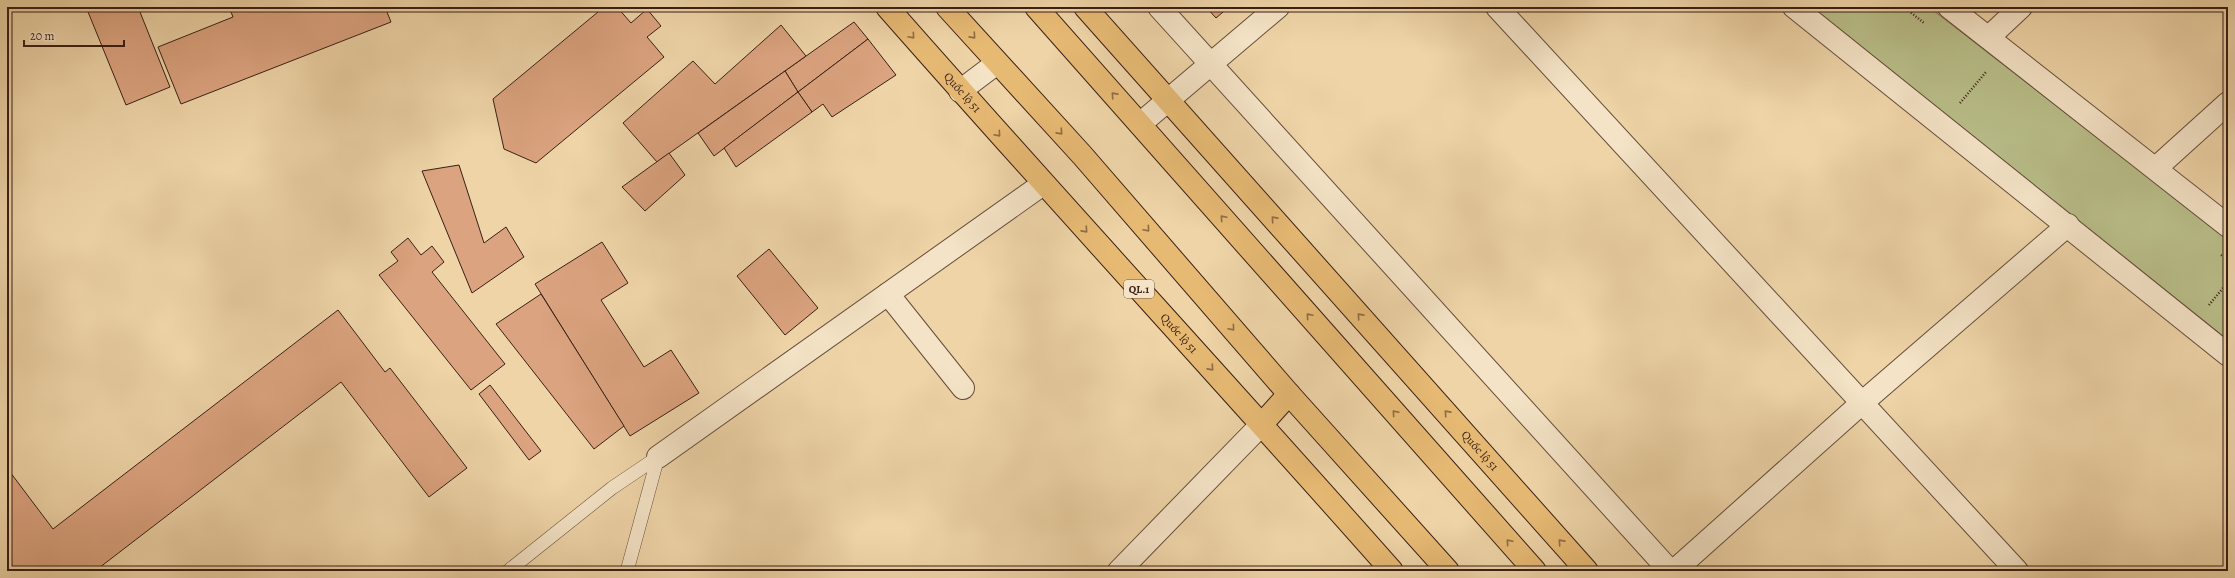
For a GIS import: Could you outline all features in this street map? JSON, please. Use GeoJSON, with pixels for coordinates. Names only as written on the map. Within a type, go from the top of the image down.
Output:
{"type":"FeatureCollection","features":[{"type":"Feature","properties":{"kind":"main road","name":"Quốc lộ 51"},"geometry":{"type":"LineString","coordinates":[[887,7],[1043,184],[1262,424],[1392,571]]}},
{"type":"Feature","properties":{"kind":"main road"},"geometry":{"type":"LineString","coordinates":[[947,7],[1082,155],[1290,394],[1448,571]]}},
{"type":"Feature","properties":{"kind":"main road"},"geometry":{"type":"LineString","coordinates":[[1036,7],[1535,571]]}},
{"type":"Feature","properties":{"kind":"main road","name":"Quốc lộ 51"},"geometry":{"type":"LineString","coordinates":[[1085,7],[1587,571]]}},
{"type":"Feature","properties":{"kind":"main road"},"geometry":{"type":"LineString","coordinates":[[1262,424],[1290,394]]}},
{"type":"Feature","properties":{"kind":"street"},"geometry":{"type":"LineString","coordinates":[[1159,7],[1670,571]]}},
{"type":"Feature","properties":{"kind":"street"},"geometry":{"type":"LineString","coordinates":[[1140,124],[1169,101],[1278,7]]}},
{"type":"Feature","properties":{"kind":"street"},"geometry":{"type":"LineString","coordinates":[[1497,7],[1863,402],[2017,571]]}},
{"type":"Feature","properties":{"kind":"street"},"geometry":{"type":"LineString","coordinates":[[1794,7],[2068,225],[2228,355]]}},
{"type":"Feature","properties":{"kind":"street"},"geometry":{"type":"LineString","coordinates":[[1949,7],[2228,226]]}},
{"type":"Feature","properties":{"kind":"street"},"geometry":{"type":"LineString","coordinates":[[1988,38],[2021,7]]}},
{"type":"Feature","properties":{"kind":"street"},"geometry":{"type":"LineString","coordinates":[[960,90],[997,62]]}},
{"type":"Feature","properties":{"kind":"street"},"geometry":{"type":"LineString","coordinates":[[2156,168],[2228,102]]}},
{"type":"Feature","properties":{"kind":"street"},"geometry":{"type":"LineString","coordinates":[[658,457],[999,217],[1043,184]]}},
{"type":"Feature","properties":{"kind":"street"},"geometry":{"type":"LineString","coordinates":[[1674,571],[1863,402],[2068,225]]}},
{"type":"Feature","properties":{"kind":"street"},"geometry":{"type":"LineString","coordinates":[[888,294],[963,388]]}},
{"type":"Feature","properties":{"kind":"street"},"geometry":{"type":"LineString","coordinates":[[1119,571],[1262,424]]}},
{"type":"Feature","properties":{"kind":"lane"},"geometry":{"type":"LineString","coordinates":[[508,571],[612,488],[658,457]]}},
{"type":"Feature","properties":{"kind":"lane"},"geometry":{"type":"LineString","coordinates":[[627,571],[658,457]]}},
{"type":"Feature","properties":{"kind":"path"},"geometry":{"type":"LineString","coordinates":[[1958,105],[1986,71]]}},
{"type":"Feature","properties":{"kind":"path"},"geometry":{"type":"LineString","coordinates":[[2205,310],[2228,282]]}},
{"type":"Feature","properties":{"kind":"green space"},"geometry":{"type":"Polygon","coordinates":[[[1812,7],[1929,7],[2228,239],[2228,340],[1812,7]]]}},
{"type":"Feature","properties":{"kind":"building"},"geometry":{"type":"Polygon","coordinates":[[[86,7],[138,7],[170,87],[126,105],[86,7]]]}},
{"type":"Feature","properties":{"kind":"building"},"geometry":{"type":"Polygon","coordinates":[[[229,7],[385,7],[391,22],[181,104],[158,47],[233,17],[229,7]]]}},
{"type":"Feature","properties":{"kind":"building"},"geometry":{"type":"Polygon","coordinates":[[[604,7],[617,7],[631,23],[647,9],[661,26],[647,37],[664,57],[536,163],[504,149],[493,99],[604,7]]]}},
{"type":"Feature","properties":{"kind":"building"},"geometry":{"type":"Polygon","coordinates":[[[1206,7],[1229,7],[1216,18],[1206,7]]]}},
{"type":"Feature","properties":{"kind":"building"},"geometry":{"type":"Polygon","coordinates":[[[854,22],[868,39],[798,92],[785,71],[854,22]]]}},
{"type":"Feature","properties":{"kind":"building"},"geometry":{"type":"Polygon","coordinates":[[[781,25],[806,56],[657,162],[623,123],[693,61],[715,84],[781,25]]]}},
{"type":"Feature","properties":{"kind":"building"},"geometry":{"type":"Polygon","coordinates":[[[868,39],[896,75],[832,117],[823,104],[812,112],[798,92],[868,39]]]}},
{"type":"Feature","properties":{"kind":"building"},"geometry":{"type":"Polygon","coordinates":[[[785,71],[798,92],[714,156],[698,133],[785,71]]]}},
{"type":"Feature","properties":{"kind":"building"},"geometry":{"type":"Polygon","coordinates":[[[798,92],[812,112],[736,167],[724,148],[798,92]]]}},
{"type":"Feature","properties":{"kind":"building"},"geometry":{"type":"Polygon","coordinates":[[[669,153],[685,175],[645,211],[622,187],[669,153]]]}},
{"type":"Feature","properties":{"kind":"building"},"geometry":{"type":"Polygon","coordinates":[[[459,165],[484,243],[506,227],[524,257],[472,293],[422,171],[459,165]]]}},
{"type":"Feature","properties":{"kind":"building"},"geometry":{"type":"Polygon","coordinates":[[[408,238],[421,255],[432,246],[444,262],[432,272],[505,364],[471,390],[379,275],[398,261],[391,252],[408,238]]]}},
{"type":"Feature","properties":{"kind":"building"},"geometry":{"type":"Polygon","coordinates":[[[602,242],[628,283],[601,300],[644,367],[671,350],[699,393],[630,436],[535,284],[602,242]]]}},
{"type":"Feature","properties":{"kind":"building"},"geometry":{"type":"Polygon","coordinates":[[[769,249],[818,308],[785,335],[737,276],[769,249]]]}},
{"type":"Feature","properties":{"kind":"building"},"geometry":{"type":"Polygon","coordinates":[[[541,294],[624,426],[594,449],[496,324],[541,294]]]}},
{"type":"Feature","properties":{"kind":"building"},"geometry":{"type":"Polygon","coordinates":[[[338,310],[385,372],[390,368],[467,468],[429,497],[341,382],[95,571],[9,571],[7,568],[7,468],[53,529],[338,310]]]}},
{"type":"Feature","properties":{"kind":"building"},"geometry":{"type":"Polygon","coordinates":[[[490,385],[541,451],[529,460],[479,394],[490,385]]]}}]}
